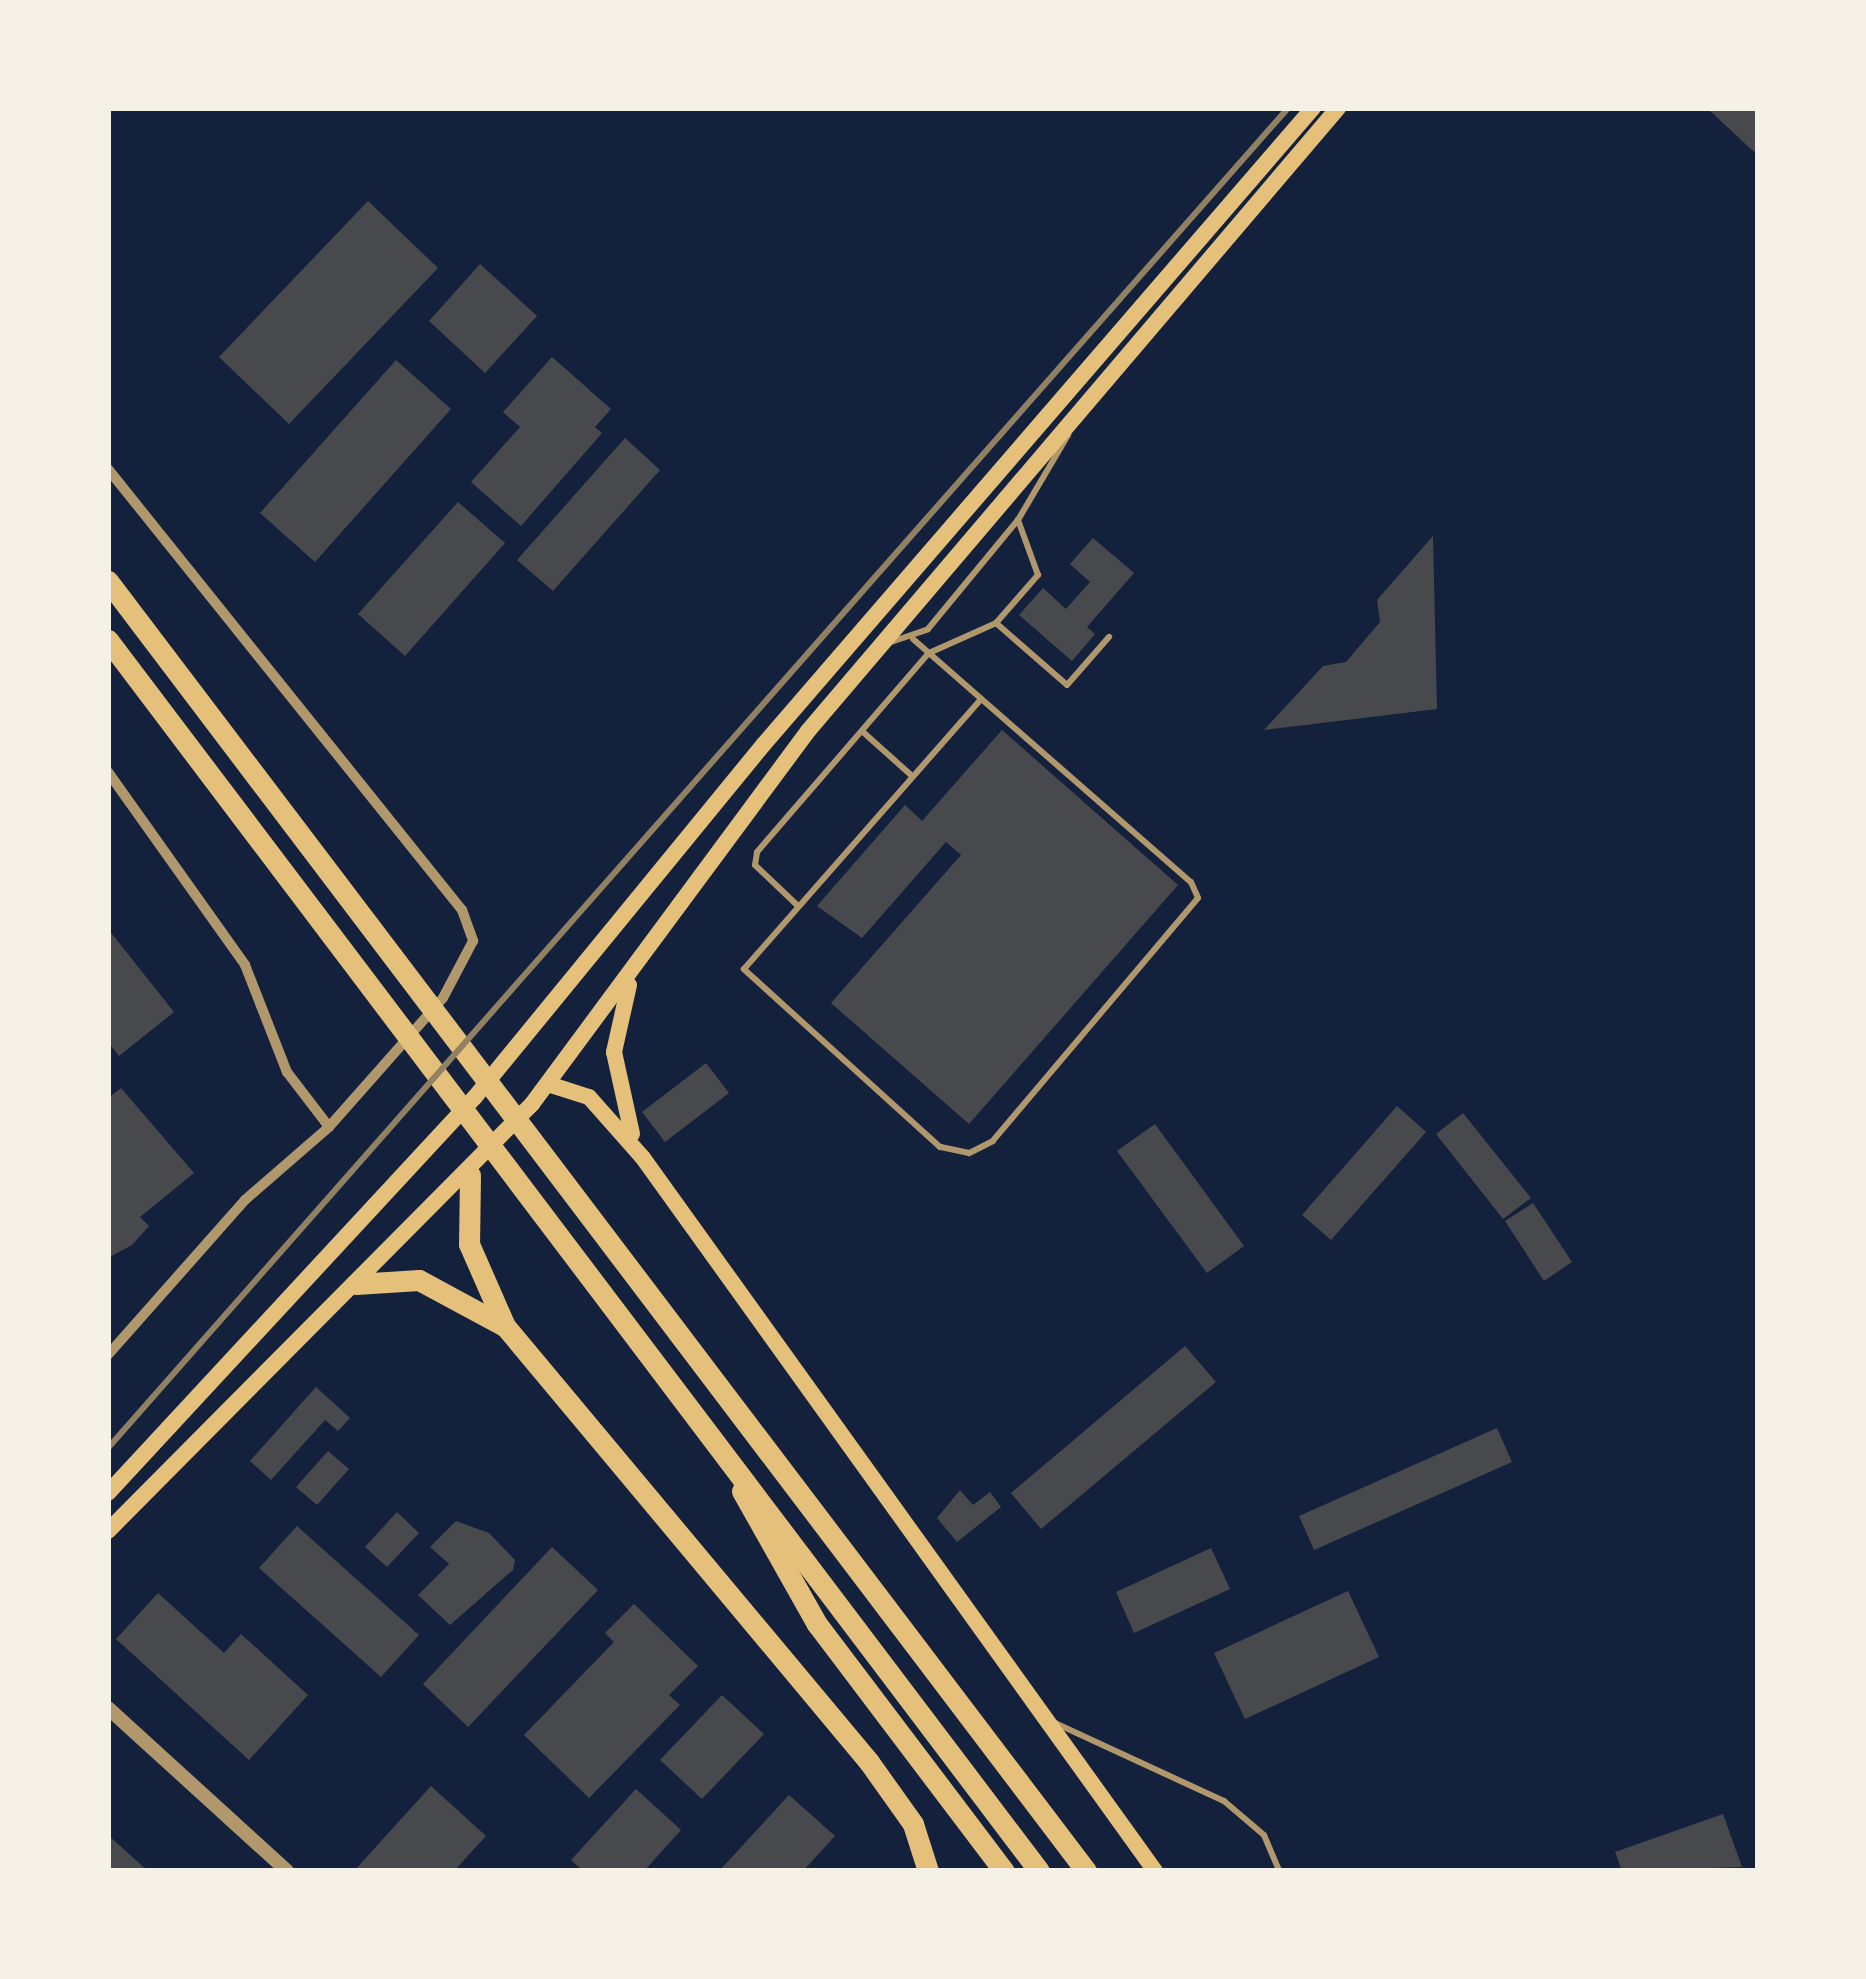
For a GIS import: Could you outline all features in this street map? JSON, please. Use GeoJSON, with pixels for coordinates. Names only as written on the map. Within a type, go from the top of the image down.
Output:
{"type":"FeatureCollection","features":[{"type":"Feature","properties":{"kind":"highway"},"geometry":{"type":"LineString","coordinates":[[108,581],[1086,1871]]}},
{"type":"Feature","properties":{"kind":"highway"},"geometry":{"type":"LineString","coordinates":[[108,640],[1039,1871]]}},
{"type":"Feature","properties":{"kind":"highway"},"geometry":{"type":"LineString","coordinates":[[470,1175],[469,1244],[505,1326],[869,1762],[913,1824],[928,1871]]}},
{"type":"Feature","properties":{"kind":"highway"},"geometry":{"type":"LineString","coordinates":[[356,1284],[419,1280],[505,1326]]}},
{"type":"Feature","properties":{"kind":"highway"},"geometry":{"type":"LineString","coordinates":[[717,1443],[795,1591],[1004,1871]]}},
{"type":"Feature","properties":{"kind":"highway"},"geometry":{"type":"LineString","coordinates":[[809,1563],[854,1646],[1020,1871]]}},
{"type":"Feature","properties":{"kind":"main road"},"geometry":{"type":"LineString","coordinates":[[108,1493],[475,1097],[764,744],[1313,108]]}},
{"type":"Feature","properties":{"kind":"main road"},"geometry":{"type":"LineString","coordinates":[[108,1531],[470,1175],[548,1084],[633,972],[696,878],[881,643],[1338,108]]}},
{"type":"Feature","properties":{"kind":"main road"},"geometry":{"type":"LineString","coordinates":[[633,972],[615,1070],[643,1158]]}},
{"type":"Feature","properties":{"kind":"main road"},"geometry":{"type":"LineString","coordinates":[[548,1084],[589,1097],[643,1158],[1155,1871]]}},
{"type":"Feature","properties":{"kind":"street"},"geometry":{"type":"LineString","coordinates":[[108,469],[469,925],[472,950],[458,976],[329,1127],[245,1200],[108,1354]]}},
{"type":"Feature","properties":{"kind":"street"},"geometry":{"type":"LineString","coordinates":[[108,772],[245,964],[287,1072],[329,1127]]}},
{"type":"Feature","properties":{"kind":"street"},"geometry":{"type":"LineString","coordinates":[[108,1708],[287,1871]]}},
{"type":"Feature","properties":{"kind":"lane"},"geometry":{"type":"LineString","coordinates":[[881,643],[913,639],[1018,520],[1076,411]]}},
{"type":"Feature","properties":{"kind":"lane"},"geometry":{"type":"LineString","coordinates":[[798,905],[754,859],[929,653],[996,623],[1038,575],[1018,520]]}},
{"type":"Feature","properties":{"kind":"lane"},"geometry":{"type":"LineString","coordinates":[[996,623],[1067,685],[1109,637]]}},
{"type":"Feature","properties":{"kind":"lane"},"geometry":{"type":"LineString","coordinates":[[913,639],[1191,882],[1198,898],[993,1142],[968,1153],[940,1147],[745,976],[746,963],[981,699]]}},
{"type":"Feature","properties":{"kind":"lane"},"geometry":{"type":"LineString","coordinates":[[862,732],[912,776]]}},
{"type":"Feature","properties":{"kind":"lane"},"geometry":{"type":"LineString","coordinates":[[1044,1717],[1224,1801],[1264,1835],[1279,1871]]}},
{"type":"Feature","properties":{"kind":"building"},"geometry":{"type":"Polygon","coordinates":[[[1707,108],[1758,108],[1754,152],[1707,108]]]}},
{"type":"Feature","properties":{"kind":"building"},"geometry":{"type":"Polygon","coordinates":[[[368,201],[438,268],[289,424],[219,357],[368,201]]]}},
{"type":"Feature","properties":{"kind":"building"},"geometry":{"type":"Polygon","coordinates":[[[480,264],[537,316],[485,373],[429,321],[480,264]]]}},
{"type":"Feature","properties":{"kind":"building"},"geometry":{"type":"Polygon","coordinates":[[[552,357],[611,409],[595,427],[602,433],[521,526],[471,482],[520,427],[503,412],[552,357]]]}},
{"type":"Feature","properties":{"kind":"building"},"geometry":{"type":"Polygon","coordinates":[[[396,360],[451,409],[315,562],[260,513],[396,360]]]}},
{"type":"Feature","properties":{"kind":"building"},"geometry":{"type":"Polygon","coordinates":[[[625,438],[660,470],[553,591],[517,560],[625,438]]]}},
{"type":"Feature","properties":{"kind":"building"},"geometry":{"type":"Polygon","coordinates":[[[458,502],[505,543],[405,656],[358,614],[458,502]]]}},
{"type":"Feature","properties":{"kind":"building"},"geometry":{"type":"Polygon","coordinates":[[[1433,536],[1437,709],[1264,730],[1323,666],[1346,662],[1380,622],[1377,600],[1433,536]]]}},
{"type":"Feature","properties":{"kind":"building"},"geometry":{"type":"Polygon","coordinates":[[[1093,538],[1134,573],[1087,627],[1095,634],[1072,661],[1019,615],[1043,588],[1066,609],[1090,582],[1070,564],[1093,538]]]}},
{"type":"Feature","properties":{"kind":"building"},"geometry":{"type":"Polygon","coordinates":[[[1002,730],[1178,885],[969,1124],[831,1003],[961,855],[946,842],[862,938],[817,906],[905,805],[922,821],[1002,730]]]}},
{"type":"Feature","properties":{"kind":"building"},"geometry":{"type":"Polygon","coordinates":[[[108,929],[174,1012],[119,1056],[108,1042],[108,929]]]}},
{"type":"Feature","properties":{"kind":"building"},"geometry":{"type":"Polygon","coordinates":[[[706,1063],[729,1093],[665,1142],[642,1112],[706,1063]]]}},
{"type":"Feature","properties":{"kind":"building"},"geometry":{"type":"Polygon","coordinates":[[[121,1088],[194,1173],[140,1217],[149,1226],[132,1245],[108,1258],[108,1098],[121,1088]]]}},
{"type":"Feature","properties":{"kind":"building"},"geometry":{"type":"Polygon","coordinates":[[[1397,1106],[1426,1132],[1331,1240],[1302,1215],[1397,1106]]]}},
{"type":"Feature","properties":{"kind":"building"},"geometry":{"type":"Polygon","coordinates":[[[1463,1113],[1531,1198],[1503,1219],[1436,1134],[1463,1113]]]}},
{"type":"Feature","properties":{"kind":"building"},"geometry":{"type":"Polygon","coordinates":[[[1155,1124],[1244,1246],[1207,1273],[1117,1151],[1155,1124]]]}},
{"type":"Feature","properties":{"kind":"building"},"geometry":{"type":"Polygon","coordinates":[[[1533,1203],[1572,1262],[1544,1281],[1505,1221],[1533,1203]]]}},
{"type":"Feature","properties":{"kind":"building"},"geometry":{"type":"Polygon","coordinates":[[[1185,1346],[1216,1382],[1041,1529],[1011,1493],[1185,1346]]]}},
{"type":"Feature","properties":{"kind":"building"},"geometry":{"type":"Polygon","coordinates":[[[316,1387],[350,1418],[338,1431],[325,1420],[271,1480],[250,1461],[316,1387]]]}},
{"type":"Feature","properties":{"kind":"building"},"geometry":{"type":"Polygon","coordinates":[[[1497,1428],[1512,1462],[1314,1550],[1299,1516],[1497,1428]]]}},
{"type":"Feature","properties":{"kind":"building"},"geometry":{"type":"Polygon","coordinates":[[[328,1451],[349,1469],[317,1505],[296,1487],[328,1451]]]}},
{"type":"Feature","properties":{"kind":"building"},"geometry":{"type":"Polygon","coordinates":[[[960,1490],[973,1505],[990,1492],[1001,1507],[957,1542],[937,1518],[960,1490]]]}},
{"type":"Feature","properties":{"kind":"building"},"geometry":{"type":"Polygon","coordinates":[[[397,1512],[419,1533],[387,1567],[365,1547],[397,1512]]]}},
{"type":"Feature","properties":{"kind":"building"},"geometry":{"type":"Polygon","coordinates":[[[456,1521],[489,1533],[515,1560],[513,1570],[450,1625],[418,1595],[449,1564],[430,1547],[456,1521]]]}},
{"type":"Feature","properties":{"kind":"building"},"geometry":{"type":"Polygon","coordinates":[[[297,1526],[419,1635],[381,1677],[259,1568],[297,1526]]]}},
{"type":"Feature","properties":{"kind":"building"},"geometry":{"type":"Polygon","coordinates":[[[552,1547],[598,1590],[468,1727],[423,1684],[552,1547]]]}},
{"type":"Feature","properties":{"kind":"building"},"geometry":{"type":"Polygon","coordinates":[[[1211,1548],[1230,1589],[1134,1633],[1116,1592],[1211,1548]]]}},
{"type":"Feature","properties":{"kind":"building"},"geometry":{"type":"Polygon","coordinates":[[[1348,1591],[1379,1657],[1245,1719],[1214,1653],[1348,1591]]]}},
{"type":"Feature","properties":{"kind":"building"},"geometry":{"type":"Polygon","coordinates":[[[158,1593],[224,1653],[241,1634],[308,1695],[249,1760],[116,1639],[158,1593]]]}},
{"type":"Feature","properties":{"kind":"building"},"geometry":{"type":"Polygon","coordinates":[[[634,1604],[698,1666],[669,1695],[680,1705],[589,1798],[524,1735],[614,1642],[605,1633],[634,1604]]]}},
{"type":"Feature","properties":{"kind":"building"},"geometry":{"type":"Polygon","coordinates":[[[722,1695],[764,1734],[702,1799],[660,1760],[722,1695]]]}},
{"type":"Feature","properties":{"kind":"building"},"geometry":{"type":"Polygon","coordinates":[[[431,1786],[486,1836],[454,1871],[354,1871],[431,1786]]]}},
{"type":"Feature","properties":{"kind":"building"},"geometry":{"type":"Polygon","coordinates":[[[636,1789],[681,1830],[644,1871],[583,1871],[571,1860],[636,1789]]]}},
{"type":"Feature","properties":{"kind":"building"},"geometry":{"type":"Polygon","coordinates":[[[789,1795],[835,1836],[803,1871],[719,1871],[789,1795]]]}},
{"type":"Feature","properties":{"kind":"building"},"geometry":{"type":"Polygon","coordinates":[[[1723,1814],[1742,1867],[1622,1871],[1615,1852],[1723,1814]]]}},
{"type":"Feature","properties":{"kind":"building"},"geometry":{"type":"Polygon","coordinates":[[[108,1835],[148,1871],[108,1871],[108,1835]]]}},
{"type":"Feature","properties":{"kind":"railway"},"geometry":{"type":"LineString","coordinates":[[108,1448],[1288,108]]}}]}
